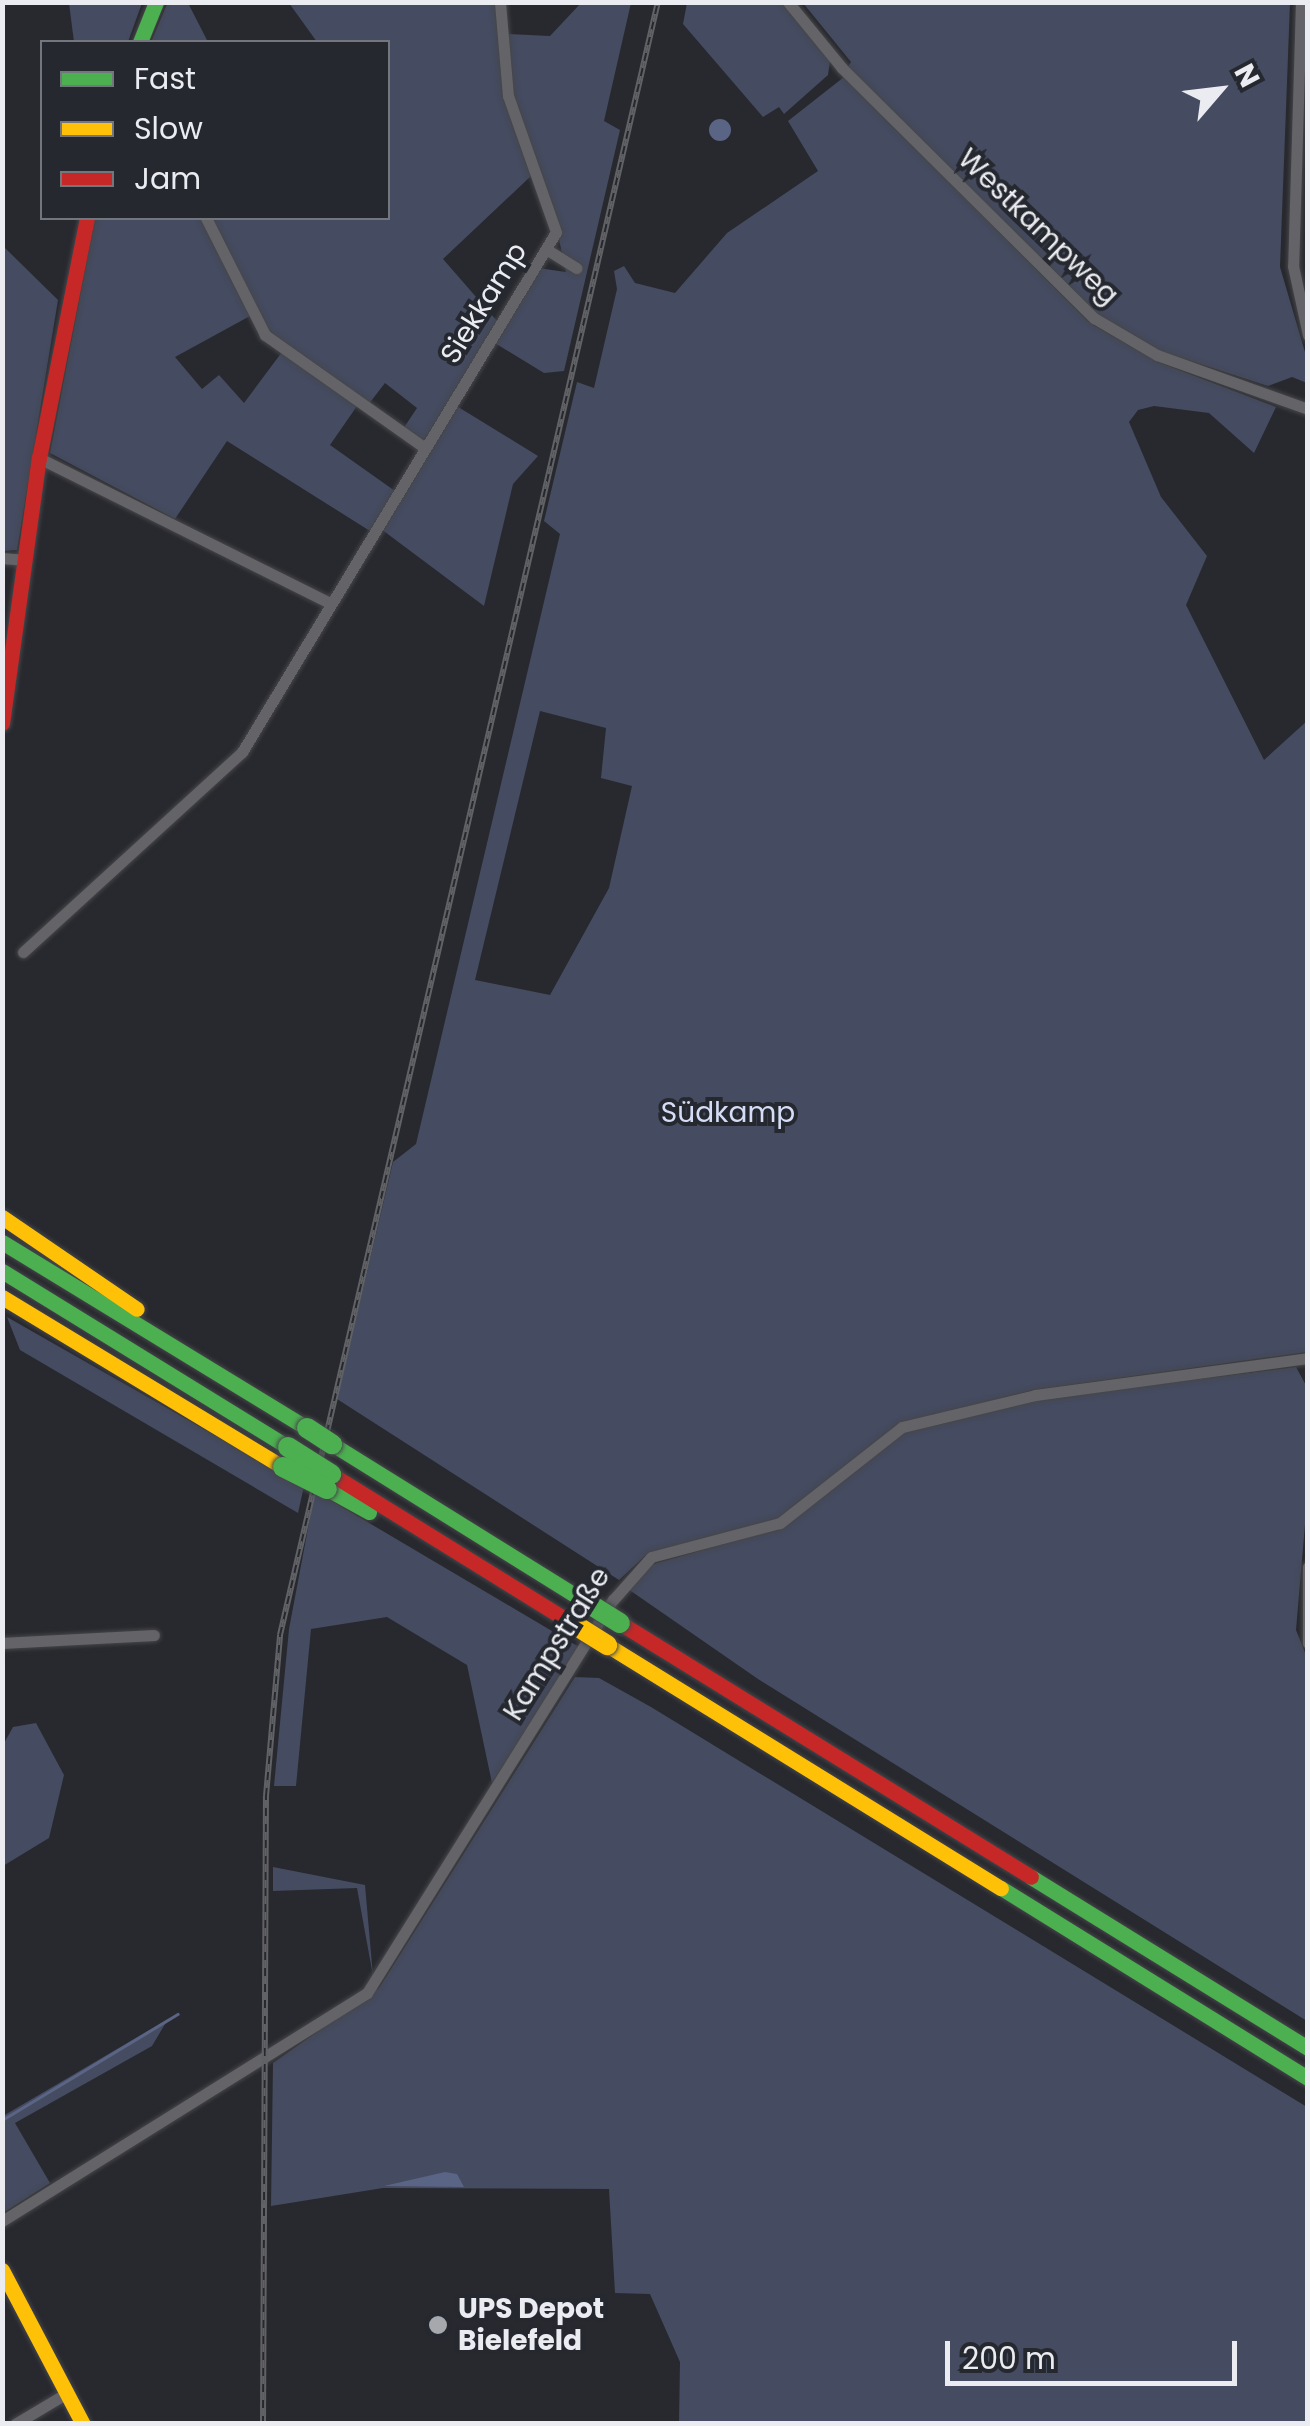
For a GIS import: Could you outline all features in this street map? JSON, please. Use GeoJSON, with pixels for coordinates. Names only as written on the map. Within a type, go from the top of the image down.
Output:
{"type":"FeatureCollection","features":[{"type":"Feature","properties":{"kind":"main road"},"geometry":{"type":"LineString","coordinates":[[141,40],[156,2]]}},
{"type":"Feature","properties":{"kind":"main road"},"geometry":{"type":"LineString","coordinates":[[2,722],[12,559],[39,458],[87,220]]}},
{"type":"Feature","properties":{"kind":"main road"},"geometry":{"type":"LineString","coordinates":[[2,1217],[228,1368],[241,1388]]}},
{"type":"Feature","properties":{"kind":"main road"},"geometry":{"type":"LineString","coordinates":[[2,1242],[1308,2048]]}},
{"type":"Feature","properties":{"kind":"main road"},"geometry":{"type":"LineString","coordinates":[[2,1271],[286,1457]]}},
{"type":"Feature","properties":{"kind":"main road"},"geometry":{"type":"LineString","coordinates":[[2,1300],[457,1552],[1308,2078]]}},
{"type":"Feature","properties":{"kind":"main road"},"geometry":{"type":"LineString","coordinates":[[2,2270],[83,2424]]}},
{"type":"Feature","properties":{"kind":"street","name":"Siekkamp"},"geometry":{"type":"LineString","coordinates":[[24,952],[242,752],[556,232],[508,96],[500,2]]}},
{"type":"Feature","properties":{"kind":"street","name":"Westkampweg"},"geometry":{"type":"LineString","coordinates":[[788,2],[842,68],[1094,318],[1157,355],[1308,409]]}},
{"type":"Feature","properties":{"kind":"street"},"geometry":{"type":"LineString","coordinates":[[1301,2],[1293,266],[1308,335]]}},
{"type":"Feature","properties":{"kind":"street"},"geometry":{"type":"LineString","coordinates":[[207,220],[265,335],[425,448]]}},
{"type":"Feature","properties":{"kind":"street"},"geometry":{"type":"LineString","coordinates":[[546,249],[576,268]]}},
{"type":"Feature","properties":{"kind":"street"},"geometry":{"type":"LineString","coordinates":[[39,458],[330,604]]}},
{"type":"Feature","properties":{"kind":"street","name":"Kampstraße"},"geometry":{"type":"LineString","coordinates":[[2,2221],[367,1992],[613,1600],[651,1557],[780,1524],[902,1427],[1035,1394],[1306,1362]]}},
{"type":"Feature","properties":{"kind":"street"},"geometry":{"type":"LineString","coordinates":[[1308,1567],[1308,1644]]}},
{"type":"Feature","properties":{"kind":"street"},"geometry":{"type":"LineString","coordinates":[[2,1642],[154,1636]]}},
{"type":"Feature","properties":{"kind":"street"},"geometry":{"type":"LineString","coordinates":[[15,2424],[66,2393]]}},
{"type":"Feature","properties":{"kind":"green space"},"geometry":{"type":"Polygon","coordinates":[[[69,2],[142,3],[129,40],[74,40],[69,2]]]}},
{"type":"Feature","properties":{"kind":"green space"},"geometry":{"type":"Polygon","coordinates":[[[168,2],[188,3],[207,40],[152,40],[168,2]]]}},
{"type":"Feature","properties":{"kind":"green space"},"geometry":{"type":"Polygon","coordinates":[[[289,3],[504,3],[507,34],[550,36],[581,3],[631,3],[604,121],[620,130],[564,371],[544,373],[493,342],[538,268],[566,272],[551,202],[531,176],[443,259],[497,321],[424,444],[403,429],[417,408],[385,383],[368,405],[267,333],[211,220],[390,220],[390,40],[316,40],[289,3]]]}},
{"type":"Feature","properties":{"kind":"green space"},"geometry":{"type":"Polygon","coordinates":[[[687,3],[782,3],[830,61],[828,75],[784,114],[779,107],[763,117],[683,24],[687,3]]]}},
{"type":"Feature","properties":{"kind":"green space"},"geometry":{"type":"Polygon","coordinates":[[[803,3],[1290,3],[1280,267],[1307,359],[1307,383],[1292,377],[1268,386],[1160,351],[1096,314],[847,68],[851,62],[803,3]]]}},
{"type":"Feature","properties":{"kind":"green space","name":"Südkamp"},"geometry":{"type":"Polygon","coordinates":[[[844,77],[1090,323],[1158,362],[1276,407],[1254,453],[1209,413],[1154,406],[1138,410],[1129,422],[1161,497],[1207,556],[1186,605],[1264,760],[1307,721],[1307,1352],[1033,1390],[899,1424],[778,1519],[648,1553],[619,1580],[337,1399],[393,1162],[416,1144],[560,534],[544,521],[577,382],[594,388],[617,289],[614,271],[624,266],[635,283],[675,293],[727,233],[818,171],[788,121],[844,77]],[[540,711],[475,980],[550,995],[609,888],[632,786],[601,778],[606,728],[540,711]]]}},
{"type":"Feature","properties":{"kind":"green space"},"geometry":{"type":"Polygon","coordinates":[[[95,220],[203,220],[250,316],[175,357],[202,389],[219,375],[244,403],[282,352],[357,406],[330,445],[395,491],[370,531],[227,441],[175,519],[50,453],[95,220]]]}},
{"type":"Feature","properties":{"kind":"green space"},"geometry":{"type":"Polygon","coordinates":[[[2,245],[58,300],[17,550],[3,551],[2,245]]]}},
{"type":"Feature","properties":{"kind":"green space"},"geometry":{"type":"Polygon","coordinates":[[[455,405],[538,456],[513,484],[484,606],[381,529],[455,405]]]}},
{"type":"Feature","properties":{"kind":"green space"},"geometry":{"type":"Polygon","coordinates":[[[7,1317],[304,1486],[298,1513],[20,1350],[7,1317]]]}},
{"type":"Feature","properties":{"kind":"green space"},"geometry":{"type":"Polygon","coordinates":[[[1296,1367],[1308,1389],[1307,1501],[1296,1630],[1308,1660],[1307,2021],[758,1679],[628,1589],[650,1565],[781,1528],[903,1432],[1031,1400],[1296,1367]]]}},
{"type":"Feature","properties":{"kind":"green space"},"geometry":{"type":"Polygon","coordinates":[[[315,1491],[579,1647],[492,1783],[467,1665],[387,1617],[311,1629],[296,1786],[274,1786],[289,1629],[315,1491]]]}},
{"type":"Feature","properties":{"kind":"green space"},"geometry":{"type":"Polygon","coordinates":[[[575,1677],[599,1678],[651,1707],[1307,2107],[1307,2423],[679,2423],[680,2362],[650,2294],[615,2293],[609,2189],[383,2188],[271,2206],[273,2063],[379,1988],[575,1677]]]}},
{"type":"Feature","properties":{"kind":"green space"},"geometry":{"type":"Polygon","coordinates":[[[36,1723],[64,1775],[49,1838],[3,1866],[3,1745],[13,1727],[36,1723]]]}},
{"type":"Feature","properties":{"kind":"green space"},"geometry":{"type":"Polygon","coordinates":[[[273,1867],[365,1885],[373,1976],[357,1888],[273,1891],[273,1867]]]}},
{"type":"Feature","properties":{"kind":"green space"},"geometry":{"type":"Polygon","coordinates":[[[168,2019],[152,2046],[15,2123],[50,2183],[3,2213],[3,2116],[168,2019]]]}},
{"type":"Feature","properties":{"kind":"shaded area"},"geometry":{"type":"Polygon","coordinates":[[[720,119],[728,122],[728,138],[720,141],[712,138],[709,130],[712,122],[720,119]]]}},
{"type":"Feature","properties":{"kind":"shaded area"},"geometry":{"type":"Polygon","coordinates":[[[445,2172],[457,2174],[464,2187],[384,2186],[445,2172]]]}},
{"type":"Feature","properties":{"kind":"waterway"},"geometry":{"type":"LineString","coordinates":[[2,2120],[178,2014]]}},
{"type":"Feature","properties":{"kind":"railway"},"geometry":{"type":"LineString","coordinates":[[263,2424],[266,1796],[280,1635],[658,2]]}},
{"type":"Feature","properties":{"kind":"traffic: fast"},"geometry":{"type":"LineString","coordinates":[[141,40],[156,2]]}},
{"type":"Feature","properties":{"kind":"traffic: fast"},"geometry":{"type":"LineString","coordinates":[[2,1242],[307,1428]]}},
{"type":"Feature","properties":{"kind":"traffic: fast"},"geometry":{"type":"LineString","coordinates":[[2,1271],[288,1447]]}},
{"type":"Feature","properties":{"kind":"traffic: fast"},"geometry":{"type":"LineString","coordinates":[[307,1428],[332,1444]]}},
{"type":"Feature","properties":{"kind":"traffic: fast"},"geometry":{"type":"LineString","coordinates":[[332,1444],[591,1605]]}},
{"type":"Feature","properties":{"kind":"traffic: fast"},"geometry":{"type":"LineString","coordinates":[[288,1447],[331,1474]]}},
{"type":"Feature","properties":{"kind":"traffic: fast"},"geometry":{"type":"LineString","coordinates":[[283,1467],[327,1489]]}},
{"type":"Feature","properties":{"kind":"traffic: fast"},"geometry":{"type":"LineString","coordinates":[[327,1489],[369,1512]]}},
{"type":"Feature","properties":{"kind":"traffic: fast"},"geometry":{"type":"LineString","coordinates":[[591,1605],[620,1623]]}},
{"type":"Feature","properties":{"kind":"traffic: fast"},"geometry":{"type":"LineString","coordinates":[[1031,1877],[1308,2048]]}},
{"type":"Feature","properties":{"kind":"traffic: fast"},"geometry":{"type":"LineString","coordinates":[[1001,1888],[1308,2078]]}},
{"type":"Feature","properties":{"kind":"traffic: slow"},"geometry":{"type":"LineString","coordinates":[[2,1217],[137,1309]]}},
{"type":"Feature","properties":{"kind":"traffic: slow"},"geometry":{"type":"LineString","coordinates":[[2,1297],[283,1467]]}},
{"type":"Feature","properties":{"kind":"traffic: slow"},"geometry":{"type":"LineString","coordinates":[[575,1625],[607,1645]]}},
{"type":"Feature","properties":{"kind":"traffic: slow"},"geometry":{"type":"LineString","coordinates":[[607,1645],[1001,1888]]}},
{"type":"Feature","properties":{"kind":"traffic: slow"},"geometry":{"type":"LineString","coordinates":[[2,2270],[83,2424]]}},
{"type":"Feature","properties":{"kind":"traffic: jam"},"geometry":{"type":"LineString","coordinates":[[2,723],[39,458],[87,220]]}},
{"type":"Feature","properties":{"kind":"traffic: jam"},"geometry":{"type":"LineString","coordinates":[[331,1474],[575,1625]]}},
{"type":"Feature","properties":{"kind":"traffic: jam"},"geometry":{"type":"LineString","coordinates":[[620,1623],[1031,1877]]}},
{"type":"Feature","properties":{"kind":"place","name":"UPS Depot Bielefeld"},"geometry":{"type":"Point","coordinates":[438,2325]}}]}
